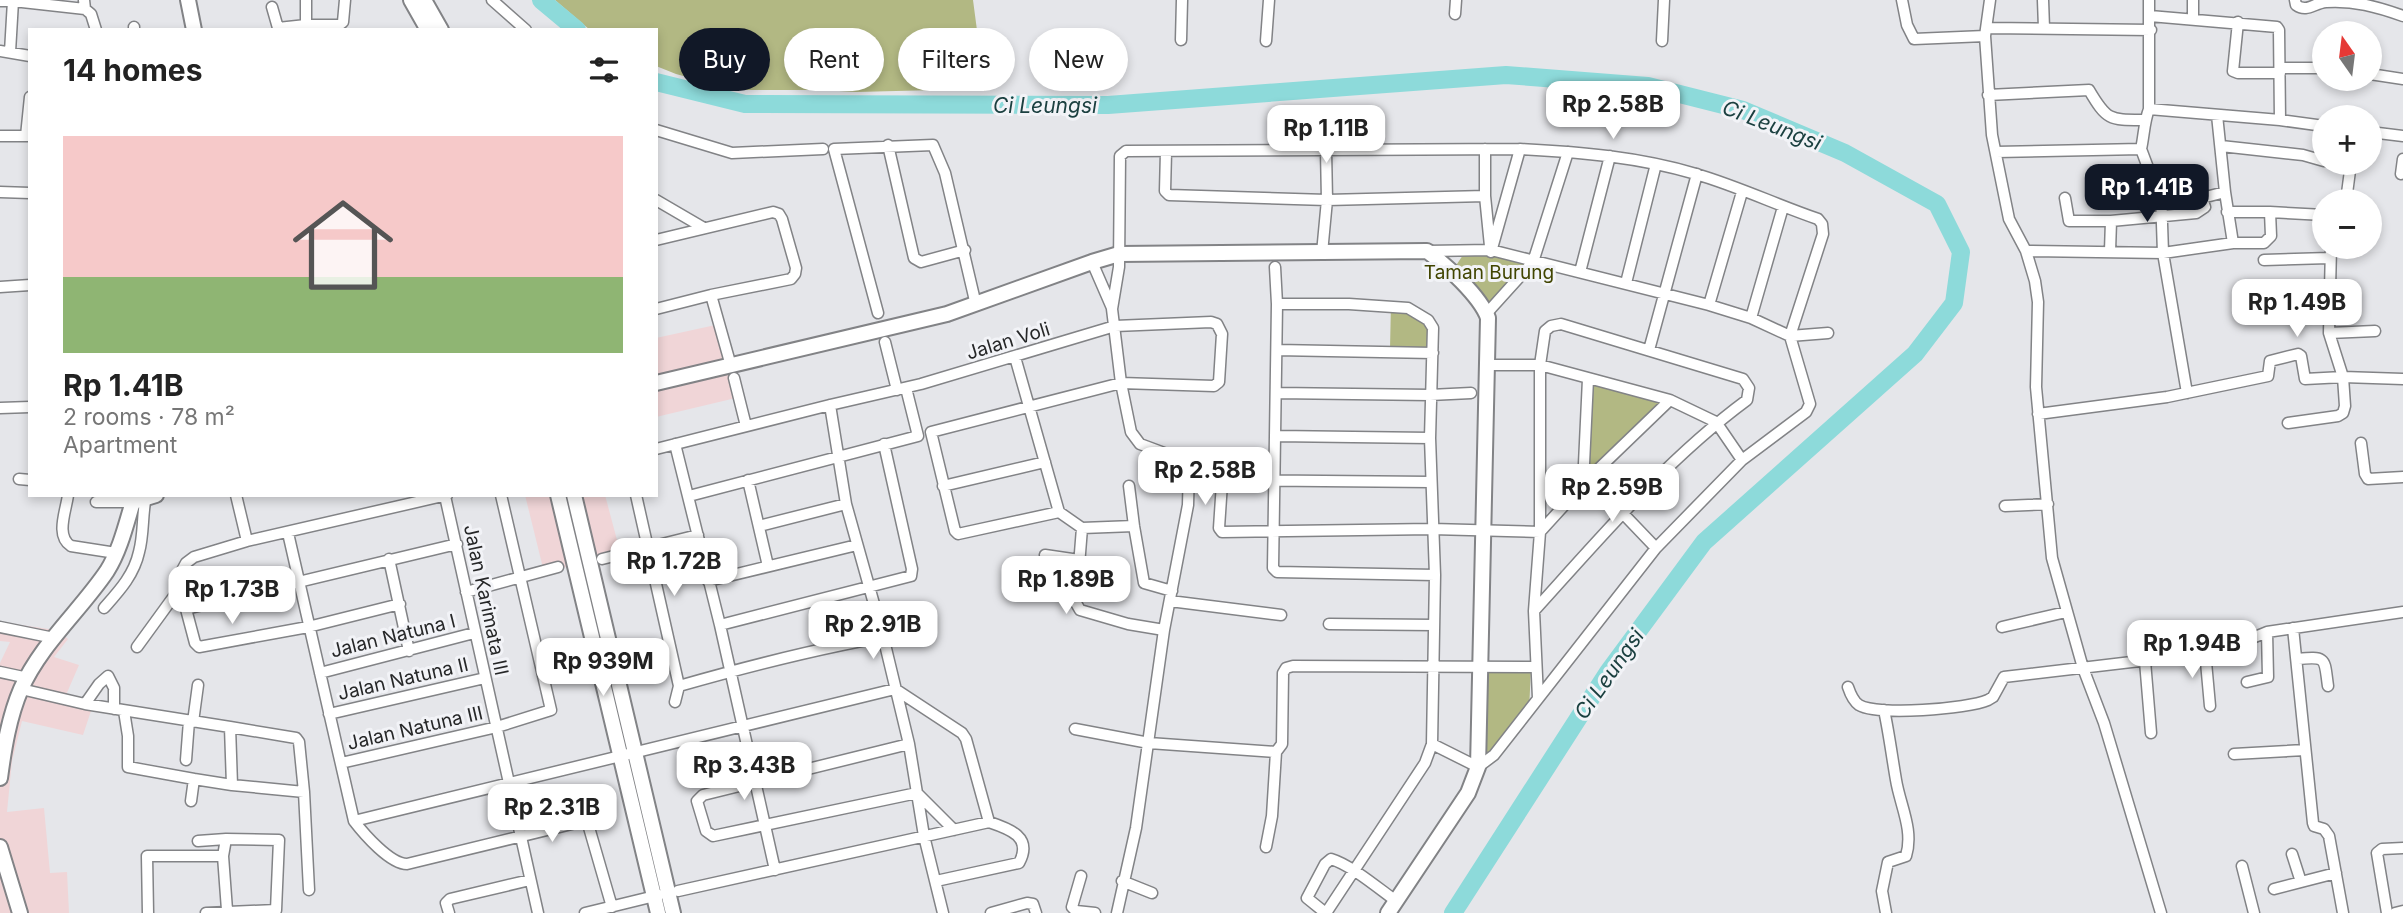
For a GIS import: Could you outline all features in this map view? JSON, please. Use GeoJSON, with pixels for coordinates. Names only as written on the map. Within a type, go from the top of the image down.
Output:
{"type":"FeatureCollection","features":[{"type":"Feature","properties":{"kind":"street"},"geometry":{"type":"LineString","coordinates":[[188,0],[194,28]]}},
{"type":"Feature","properties":{"kind":"street"},"geometry":{"type":"LineString","coordinates":[[306,0],[306,25]]}},
{"type":"Feature","properties":{"kind":"street"},"geometry":{"type":"LineString","coordinates":[[272,7],[278,28],[339,26],[343,22],[345,0]]}},
{"type":"Feature","properties":{"kind":"street"},"geometry":{"type":"LineString","coordinates":[[411,0],[427,28]]}},
{"type":"Feature","properties":{"kind":"street"},"geometry":{"type":"LineString","coordinates":[[424,0],[440,28]]}},
{"type":"Feature","properties":{"kind":"street"},"geometry":{"type":"LineString","coordinates":[[492,0],[524,28]]}},
{"type":"Feature","properties":{"kind":"street"},"geometry":{"type":"LineString","coordinates":[[1181,40],[1182,0]]}},
{"type":"Feature","properties":{"kind":"street"},"geometry":{"type":"LineString","coordinates":[[1266,41],[1269,0]]}},
{"type":"Feature","properties":{"kind":"street"},"geometry":{"type":"LineString","coordinates":[[1455,14],[1456,0]]}},
{"type":"Feature","properties":{"kind":"street"},"geometry":{"type":"LineString","coordinates":[[1662,41],[1664,0]]}},
{"type":"Feature","properties":{"kind":"street"},"geometry":{"type":"LineString","coordinates":[[1902,0],[1907,25],[1914,39],[2044,28],[2151,30]]}},
{"type":"Feature","properties":{"kind":"street"},"geometry":{"type":"LineString","coordinates":[[1990,0],[1986,32],[1988,95],[1996,152],[2009,219],[2026,251],[2038,302],[2036,387],[2052,558],[2083,668],[2104,723],[2161,913]]}},
{"type":"Feature","properties":{"kind":"street"},"geometry":{"type":"LineString","coordinates":[[2043,0],[2044,28]]}},
{"type":"Feature","properties":{"kind":"street"},"geometry":{"type":"LineString","coordinates":[[2149,0],[2150,109],[2145,120],[2141,149],[2156,189],[2161,195],[2163,253],[2187,393]]}},
{"type":"Feature","properties":{"kind":"street"},"geometry":{"type":"LineString","coordinates":[[2193,0],[2193,20]]}},
{"type":"Feature","properties":{"kind":"street"},"geometry":{"type":"LineString","coordinates":[[2295,0],[2299,8],[2307,9],[2317,3],[2357,2],[2403,16]]}},
{"type":"Feature","properties":{"kind":"street"},"geometry":{"type":"LineString","coordinates":[[0,1],[85,5],[95,28]]}},
{"type":"Feature","properties":{"kind":"street"},"geometry":{"type":"LineString","coordinates":[[13,2],[5,51],[28,56]]}},
{"type":"Feature","properties":{"kind":"street"},"geometry":{"type":"LineString","coordinates":[[2150,16],[2277,27],[2280,120]]}},
{"type":"Feature","properties":{"kind":"street"},"geometry":{"type":"LineString","coordinates":[[2238,22],[2233,71],[2238,73],[2312,69]]}},
{"type":"Feature","properties":{"kind":"street"},"geometry":{"type":"LineString","coordinates":[[2382,76],[2403,79]]}},
{"type":"Feature","properties":{"kind":"street"},"geometry":{"type":"LineString","coordinates":[[1988,95],[2089,90],[2108,116],[2116,120],[2145,120]]}},
{"type":"Feature","properties":{"kind":"street"},"geometry":{"type":"LineString","coordinates":[[2150,109],[2312,124]]}},
{"type":"Feature","properties":{"kind":"street"},"geometry":{"type":"LineString","coordinates":[[2217,115],[2227,212],[2233,243]]}},
{"type":"Feature","properties":{"kind":"street"},"geometry":{"type":"LineString","coordinates":[[658,131],[732,153],[823,149]]}},
{"type":"Feature","properties":{"kind":"street"},"geometry":{"type":"LineString","coordinates":[[2382,133],[2403,136]]}},
{"type":"Feature","properties":{"kind":"street"},"geometry":{"type":"LineString","coordinates":[[0,136],[28,136]]}},
{"type":"Feature","properties":{"kind":"street"},"geometry":{"type":"LineString","coordinates":[[878,313],[834,149],[929,144],[936,148],[965,250],[976,305]]}},
{"type":"Feature","properties":{"kind":"street"},"geometry":{"type":"LineString","coordinates":[[888,145],[914,258],[921,262],[965,250]]}},
{"type":"Feature","properties":{"kind":"street"},"geometry":{"type":"LineString","coordinates":[[2221,146],[2312,158]]}},
{"type":"Feature","properties":{"kind":"street"},"geometry":{"type":"LineString","coordinates":[[1485,149],[1485,196],[1491,251]]}},
{"type":"Feature","properties":{"kind":"street"},"geometry":{"type":"LineString","coordinates":[[1491,251],[1520,149]]}},
{"type":"Feature","properties":{"kind":"street"},"geometry":{"type":"LineString","coordinates":[[1112,309],[1119,254],[1120,156],[1126,151],[1520,149],[1610,156],[1697,174],[1818,219],[1823,230],[1790,336],[1809,406],[1806,412],[1742,460],[1656,548],[1494,755],[1478,767]]}},
{"type":"Feature","properties":{"kind":"street"},"geometry":{"type":"LineString","coordinates":[[1996,152],[2141,149]]}},
{"type":"Feature","properties":{"kind":"street"},"geometry":{"type":"LineString","coordinates":[[1322,253],[1326,150]]}},
{"type":"Feature","properties":{"kind":"street"},"geometry":{"type":"LineString","coordinates":[[1166,152],[1165,191],[1169,195],[1326,200],[1485,196]]}},
{"type":"Feature","properties":{"kind":"street"},"geometry":{"type":"LineString","coordinates":[[1486,313],[1533,262],[1567,152]]}},
{"type":"Feature","properties":{"kind":"street"},"geometry":{"type":"LineString","coordinates":[[1580,272],[1610,156]]}},
{"type":"Feature","properties":{"kind":"street"},"geometry":{"type":"LineString","coordinates":[[2401,174],[2403,159]]}},
{"type":"Feature","properties":{"kind":"street"},"geometry":{"type":"LineString","coordinates":[[1626,283],[1656,164]]}},
{"type":"Feature","properties":{"kind":"street"},"geometry":{"type":"LineString","coordinates":[[1649,350],[1697,174]]}},
{"type":"Feature","properties":{"kind":"street"},"geometry":{"type":"LineString","coordinates":[[1709,305],[1742,191]]}},
{"type":"Feature","properties":{"kind":"street"},"geometry":{"type":"LineString","coordinates":[[0,192],[28,194]]}},
{"type":"Feature","properties":{"kind":"street"},"geometry":{"type":"LineString","coordinates":[[2161,195],[2202,198],[2225,192]]}},
{"type":"Feature","properties":{"kind":"street"},"geometry":{"type":"LineString","coordinates":[[2065,198],[2069,221],[2111,221],[2201,212],[2205,207],[2202,198]]}},
{"type":"Feature","properties":{"kind":"street"},"geometry":{"type":"LineString","coordinates":[[658,201],[704,228]]}},
{"type":"Feature","properties":{"kind":"street"},"geometry":{"type":"LineString","coordinates":[[1751,318],[1783,207]]}},
{"type":"Feature","properties":{"kind":"street"},"geometry":{"type":"LineString","coordinates":[[658,240],[777,212],[782,219],[796,268],[790,279],[658,308]]}},
{"type":"Feature","properties":{"kind":"street"},"geometry":{"type":"LineString","coordinates":[[2227,212],[2312,214]]}},
{"type":"Feature","properties":{"kind":"street"},"geometry":{"type":"LineString","coordinates":[[2026,251],[2163,253],[2233,243],[2264,243],[2269,240],[2270,212]]}},
{"type":"Feature","properties":{"kind":"street"},"geometry":{"type":"LineString","coordinates":[[2110,251],[2111,221]]}},
{"type":"Feature","properties":{"kind":"street"},"geometry":{"type":"LineString","coordinates":[[1277,304],[1349,304],[1409,308],[1428,320],[1432,326],[1430,438],[1435,575],[1432,744],[1425,763],[1353,872],[1328,910],[1323,911],[1307,899],[1307,895],[1327,861],[1335,860],[1353,872],[1392,907],[1468,793],[1478,767],[1489,365],[1486,313],[1444,263],[1427,251]]}},
{"type":"Feature","properties":{"kind":"street"},"geometry":{"type":"LineString","coordinates":[[658,383],[733,372],[976,305],[1119,254],[1491,251],[1709,305],[1751,318],[1790,336],[1828,334]]}},
{"type":"Feature","properties":{"kind":"street"},"geometry":{"type":"LineString","coordinates":[[2264,260],[2312,254]]}},
{"type":"Feature","properties":{"kind":"street"},"geometry":{"type":"LineString","coordinates":[[2288,423],[2343,413],[2345,406],[2343,377],[2329,332],[2330,259]]}},
{"type":"Feature","properties":{"kind":"street"},"geometry":{"type":"LineString","coordinates":[[1091,262],[1112,309],[1121,383],[1132,432],[1140,443],[1183,460],[1189,467],[1188,506],[1164,630],[1136,828],[1122,881],[1117,913]]}},
{"type":"Feature","properties":{"kind":"street"},"geometry":{"type":"LineString","coordinates":[[1275,268],[1277,350],[1273,566],[1277,572],[1435,575]]}},
{"type":"Feature","properties":{"kind":"street"},"geometry":{"type":"LineString","coordinates":[[0,286],[28,285]]}},
{"type":"Feature","properties":{"kind":"street"},"geometry":{"type":"LineString","coordinates":[[2248,295],[2331,290]]}},
{"type":"Feature","properties":{"kind":"street"},"geometry":{"type":"LineString","coordinates":[[711,295],[746,426]]}},
{"type":"Feature","properties":{"kind":"street","name":"Jalan Voli"},"geometry":{"type":"LineString","coordinates":[[658,448],[830,404],[901,389],[1115,326],[1217,324],[1222,334],[1219,382],[1214,386],[1121,383]]}},
{"type":"Feature","properties":{"kind":"street"},"geometry":{"type":"LineString","coordinates":[[1534,611],[1623,513],[1716,422],[1747,400],[1747,384],[1737,376],[1561,324],[1547,328],[1543,335],[1540,365],[1540,532],[1534,611],[1538,698]]}},
{"type":"Feature","properties":{"kind":"street"},"geometry":{"type":"LineString","coordinates":[[2329,332],[2375,331]]}},
{"type":"Feature","properties":{"kind":"street"},"geometry":{"type":"LineString","coordinates":[[689,496],[837,455],[918,436],[885,342]]}},
{"type":"Feature","properties":{"kind":"street"},"geometry":{"type":"LineString","coordinates":[[1277,350],[1433,353]]}},
{"type":"Feature","properties":{"kind":"street"},"geometry":{"type":"LineString","coordinates":[[2038,414],[2187,393],[2268,376],[2270,361],[2298,354],[2301,356],[2305,379],[2403,379]]}},
{"type":"Feature","properties":{"kind":"street"},"geometry":{"type":"LineString","coordinates":[[1015,357],[1059,512],[1082,528],[1133,526]]}},
{"type":"Feature","properties":{"kind":"street"},"geometry":{"type":"LineString","coordinates":[[1489,365],[1540,365],[1670,400],[1716,422],[1742,460]]}},
{"type":"Feature","properties":{"kind":"street"},"geometry":{"type":"LineString","coordinates":[[1586,482],[1588,379]]}},
{"type":"Feature","properties":{"kind":"street"},"geometry":{"type":"LineString","coordinates":[[1059,512],[958,534],[930,432],[1121,383]]}},
{"type":"Feature","properties":{"kind":"street"},"geometry":{"type":"LineString","coordinates":[[1276,393],[1430,396],[1471,393]]}},
{"type":"Feature","properties":{"kind":"street"},"geometry":{"type":"LineString","coordinates":[[1431,482],[1276,479],[1224,481],[1219,528],[1222,531],[1432,529],[1540,532],[1586,482],[1670,400]]}},
{"type":"Feature","properties":{"kind":"street"},"geometry":{"type":"LineString","coordinates":[[830,404],[846,504],[883,636],[909,744],[924,836],[943,913]]}},
{"type":"Feature","properties":{"kind":"street"},"geometry":{"type":"LineString","coordinates":[[0,408],[28,407]]}},
{"type":"Feature","properties":{"kind":"street"},"geometry":{"type":"LineString","coordinates":[[1276,436],[1430,438]]}},
{"type":"Feature","properties":{"kind":"street"},"geometry":{"type":"LineString","coordinates":[[2361,443],[2368,480],[2403,477]]}},
{"type":"Feature","properties":{"kind":"street"},"geometry":{"type":"LineString","coordinates":[[675,444],[720,625],[775,870]]}},
{"type":"Feature","properties":{"kind":"street"},"geometry":{"type":"LineString","coordinates":[[720,625],[910,577],[913,572],[884,444]]}},
{"type":"Feature","properties":{"kind":"street"},"geometry":{"type":"LineString","coordinates":[[943,486],[1045,462]]}},
{"type":"Feature","properties":{"kind":"street"},"geometry":{"type":"LineString","coordinates":[[748,480],[768,566]]}},
{"type":"Feature","properties":{"kind":"street"},"geometry":{"type":"LineString","coordinates":[[1586,482],[1623,513],[1656,548]]}},
{"type":"Feature","properties":{"kind":"street"},"geometry":{"type":"LineString","coordinates":[[1129,486],[1133,526],[1144,583],[1171,596],[1281,615]]}},
{"type":"Feature","properties":{"kind":"street"},"geometry":{"type":"LineString","coordinates":[[68,497],[62,534],[65,542],[71,546],[116,553]]}},
{"type":"Feature","properties":{"kind":"street"},"geometry":{"type":"LineString","coordinates":[[0,778],[4,746],[24,683],[54,638],[107,571],[143,497]]}},
{"type":"Feature","properties":{"kind":"street"},"geometry":{"type":"LineString","coordinates":[[96,502],[143,497]]}},
{"type":"Feature","properties":{"kind":"street"},"geometry":{"type":"LineString","coordinates":[[104,608],[125,586],[135,565],[140,550],[143,497]]}},
{"type":"Feature","properties":{"kind":"street"},"geometry":{"type":"LineString","coordinates":[[236,497],[247,541]]}},
{"type":"Feature","properties":{"kind":"street"},"geometry":{"type":"LineString","coordinates":[[136,647],[177,592],[180,574],[186,563],[194,557],[247,541],[288,533],[397,500],[434,497]]}},
{"type":"Feature","properties":{"kind":"street","name":"Jalan Karimata III"},"geometry":{"type":"LineString","coordinates":[[446,497],[474,633],[538,913]]}},
{"type":"Feature","properties":{"kind":"street"},"geometry":{"type":"LineString","coordinates":[[501,497],[521,576]]}},
{"type":"Feature","properties":{"kind":"street"},"geometry":{"type":"LineString","coordinates":[[559,497],[627,756],[673,913]]}},
{"type":"Feature","properties":{"kind":"street"},"geometry":{"type":"LineString","coordinates":[[574,497],[627,756]]}},
{"type":"Feature","properties":{"kind":"street"},"geometry":{"type":"LineString","coordinates":[[636,497],[679,686],[675,702]]}},
{"type":"Feature","properties":{"kind":"street"},"geometry":{"type":"LineString","coordinates":[[759,526],[846,504]]}},
{"type":"Feature","properties":{"kind":"street"},"geometry":{"type":"LineString","coordinates":[[2005,506],[2048,504]]}},
{"type":"Feature","properties":{"kind":"street"},"geometry":{"type":"LineString","coordinates":[[1082,528],[1076,603],[1080,610],[1128,624],[1164,630]]}},
{"type":"Feature","properties":{"kind":"street"},"geometry":{"type":"LineString","coordinates":[[288,533],[354,821],[368,840],[402,864],[520,835],[587,822],[606,909]]}},
{"type":"Feature","properties":{"kind":"street"},"geometry":{"type":"LineString","coordinates":[[602,559],[698,535]]}},
{"type":"Feature","properties":{"kind":"street"},"geometry":{"type":"LineString","coordinates":[[186,609],[457,544]]}},
{"type":"Feature","properties":{"kind":"street"},"geometry":{"type":"LineString","coordinates":[[708,581],[857,545]]}},
{"type":"Feature","properties":{"kind":"street"},"geometry":{"type":"LineString","coordinates":[[1045,555],[1079,560]]}},
{"type":"Feature","properties":{"kind":"street"},"geometry":{"type":"LineString","coordinates":[[389,559],[409,651]]}},
{"type":"Feature","properties":{"kind":"street"},"geometry":{"type":"LineString","coordinates":[[466,592],[558,567]]}},
{"type":"Feature","properties":{"kind":"street","name":"Jalan Natuna III"},"geometry":{"type":"LineString","coordinates":[[341,763],[496,727],[551,710],[521,576]]}},
{"type":"Feature","properties":{"kind":"street"},"geometry":{"type":"LineString","coordinates":[[177,592],[186,609],[195,643],[200,647],[308,627],[400,604]]}},
{"type":"Feature","properties":{"kind":"street"},"geometry":{"type":"LineString","coordinates":[[2002,627],[2066,612]]}},
{"type":"Feature","properties":{"kind":"street"},"geometry":{"type":"LineString","coordinates":[[1848,687],[1858,704],[1884,709],[1949,709],[1983,703],[1993,697],[2004,677],[2144,661],[2233,646],[2267,632],[2403,612]]}},
{"type":"Feature","properties":{"kind":"street"},"geometry":{"type":"LineString","coordinates":[[1329,624],[1434,625]]}},
{"type":"Feature","properties":{"kind":"street"},"geometry":{"type":"LineString","coordinates":[[0,627],[54,638]]}},
{"type":"Feature","properties":{"kind":"street"},"geometry":{"type":"LineString","coordinates":[[2293,628],[2314,826],[2328,832],[2343,913]]}},
{"type":"Feature","properties":{"kind":"street"},"geometry":{"type":"LineString","coordinates":[[679,686],[883,636],[913,632]]}},
{"type":"Feature","properties":{"kind":"street"},"geometry":{"type":"LineString","coordinates":[[2247,682],[2268,677],[2267,632]]}},
{"type":"Feature","properties":{"kind":"street","name":"Jalan Natuna I"},"geometry":{"type":"LineString","coordinates":[[320,673],[474,633]]}},
{"type":"Feature","properties":{"kind":"street"},"geometry":{"type":"LineString","coordinates":[[2205,651],[2210,706]]}},
{"type":"Feature","properties":{"kind":"street"},"geometry":{"type":"LineString","coordinates":[[2298,659],[2322,659],[2328,686]]}},
{"type":"Feature","properties":{"kind":"street"},"geometry":{"type":"LineString","coordinates":[[2144,661],[2151,733]]}},
{"type":"Feature","properties":{"kind":"street"},"geometry":{"type":"LineString","coordinates":[[1266,847],[1272,816],[1276,752],[1282,744],[1283,673],[1286,668],[1535,667]]}},
{"type":"Feature","properties":{"kind":"street"},"geometry":{"type":"LineString","coordinates":[[0,672],[85,704],[296,738],[299,742],[304,792],[309,890]]}},
{"type":"Feature","properties":{"kind":"street"},"geometry":{"type":"LineString","coordinates":[[85,704],[108,676],[128,736],[128,767],[232,785],[304,792]]}},
{"type":"Feature","properties":{"kind":"street","name":"Jalan Natuna II"},"geometry":{"type":"LineString","coordinates":[[329,714],[485,678]]}},
{"type":"Feature","properties":{"kind":"street"},"geometry":{"type":"LineString","coordinates":[[186,760],[198,685]]}},
{"type":"Feature","properties":{"kind":"street"},"geometry":{"type":"LineString","coordinates":[[354,821],[895,689],[962,733],[989,822]]}},
{"type":"Feature","properties":{"kind":"street"},"geometry":{"type":"LineString","coordinates":[[1884,709],[1896,784],[1906,814],[1908,850],[1906,856],[1888,862],[1882,891],[1886,913]]}},
{"type":"Feature","properties":{"kind":"street"},"geometry":{"type":"LineString","coordinates":[[230,727],[232,785]]}},
{"type":"Feature","properties":{"kind":"street"},"geometry":{"type":"LineString","coordinates":[[1075,729],[1149,743],[1276,752]]}},
{"type":"Feature","properties":{"kind":"street"},"geometry":{"type":"LineString","coordinates":[[909,744],[755,781],[704,795],[697,801],[706,831],[711,836],[917,793]]}},
{"type":"Feature","properties":{"kind":"street"},"geometry":{"type":"LineString","coordinates":[[1432,744],[1478,767]]}},
{"type":"Feature","properties":{"kind":"street"},"geometry":{"type":"LineString","coordinates":[[2234,754],[2305,750]]}},
{"type":"Feature","properties":{"kind":"street"},"geometry":{"type":"LineString","coordinates":[[191,801],[194,779]]}},
{"type":"Feature","properties":{"kind":"street"},"geometry":{"type":"LineString","coordinates":[[917,793],[954,830]]}},
{"type":"Feature","properties":{"kind":"street"},"geometry":{"type":"LineString","coordinates":[[585,913],[989,822],[1009,829],[1023,842],[1024,853],[1019,863],[936,881]]}},
{"type":"Feature","properties":{"kind":"street"},"geometry":{"type":"LineString","coordinates":[[226,839],[223,856],[227,911]]}},
{"type":"Feature","properties":{"kind":"street"},"geometry":{"type":"LineString","coordinates":[[198,841],[279,840],[277,911],[206,913]]}},
{"type":"Feature","properties":{"kind":"street"},"geometry":{"type":"LineString","coordinates":[[0,847],[20,913]]}},
{"type":"Feature","properties":{"kind":"street"},"geometry":{"type":"LineString","coordinates":[[2387,913],[2376,853],[2382,849],[2403,848]]}},
{"type":"Feature","properties":{"kind":"street"},"geometry":{"type":"LineString","coordinates":[[2292,854],[2301,882]]}},
{"type":"Feature","properties":{"kind":"street"},"geometry":{"type":"LineString","coordinates":[[148,913],[147,856],[223,856]]}},
{"type":"Feature","properties":{"kind":"street"},"geometry":{"type":"LineString","coordinates":[[2242,866],[2253,913]]}},
{"type":"Feature","properties":{"kind":"street"},"geometry":{"type":"LineString","coordinates":[[2274,889],[2336,873]]}},
{"type":"Feature","properties":{"kind":"street"},"geometry":{"type":"LineString","coordinates":[[1081,876],[1072,907],[1076,911],[1095,913]]}},
{"type":"Feature","properties":{"kind":"street"},"geometry":{"type":"LineString","coordinates":[[449,913],[446,903],[450,899],[530,880]]}},
{"type":"Feature","properties":{"kind":"street"},"geometry":{"type":"LineString","coordinates":[[1122,881],[1152,892]]}},
{"type":"Feature","properties":{"kind":"street"},"geometry":{"type":"LineString","coordinates":[[658,913],[666,893]]}},
{"type":"Feature","properties":{"kind":"street"},"geometry":{"type":"LineString","coordinates":[[991,913],[1027,903],[1033,904],[1036,913]]}},
{"type":"Feature","properties":{"kind":"street"},"geometry":{"type":"LineString","coordinates":[[2395,913],[2403,911]]}},
{"type":"Feature","properties":{"kind":"shaded area"},"geometry":{"type":"Polygon","coordinates":[[[720,324],[740,397],[658,417],[658,338],[720,324]]]}},
{"type":"Feature","properties":{"kind":"shaded area"},"geometry":{"type":"Polygon","coordinates":[[[525,497],[606,497],[621,555],[544,572],[525,497]]]}},
{"type":"Feature","properties":{"kind":"shaded area"},"geometry":{"type":"Polygon","coordinates":[[[0,622],[56,630],[68,639],[54,657],[79,665],[66,695],[93,705],[83,735],[22,721],[12,761],[7,812],[44,808],[50,873],[67,872],[69,913],[0,913],[0,663],[10,642],[0,641],[0,622]]]}},
{"type":"Feature","properties":{"kind":"green space"},"geometry":{"type":"Polygon","coordinates":[[[555,0],[973,0],[977,28],[898,28],[898,91],[856,92],[839,91],[884,91],[884,28],[784,28],[784,90],[770,90],[770,28],[679,28],[679,75],[658,67],[658,28],[588,28],[555,0]]]}},
{"type":"Feature","properties":{"kind":"green space","name":"Taman Burung"},"geometry":{"type":"Polygon","coordinates":[[[1469,246],[1537,260],[1489,304],[1453,270],[1469,246]]]}},
{"type":"Feature","properties":{"kind":"green space"},"geometry":{"type":"Polygon","coordinates":[[[1410,302],[1439,326],[1439,348],[1390,349],[1391,303],[1410,302]]]}},
{"type":"Feature","properties":{"kind":"green space"},"geometry":{"type":"Polygon","coordinates":[[[1588,379],[1670,400],[1583,485],[1588,379]]]}},
{"type":"Feature","properties":{"kind":"green space"},"geometry":{"type":"Polygon","coordinates":[[[1482,666],[1531,668],[1529,711],[1494,755],[1482,754],[1482,666]]]}},
{"type":"Feature","properties":{"kind":"waterway","name":"Ci Leungsi"},"geometry":{"type":"LineString","coordinates":[[541,0],[575,28]]}},
{"type":"Feature","properties":{"kind":"waterway","name":"Ci Leungsi"},"geometry":{"type":"LineString","coordinates":[[658,82],[745,104],[1108,105],[1506,75],[1648,86],[1743,110],[1845,153],[1937,204],[1961,252],[1954,303],[1915,354],[1704,542],[1608,672],[1453,913]]}}]}
